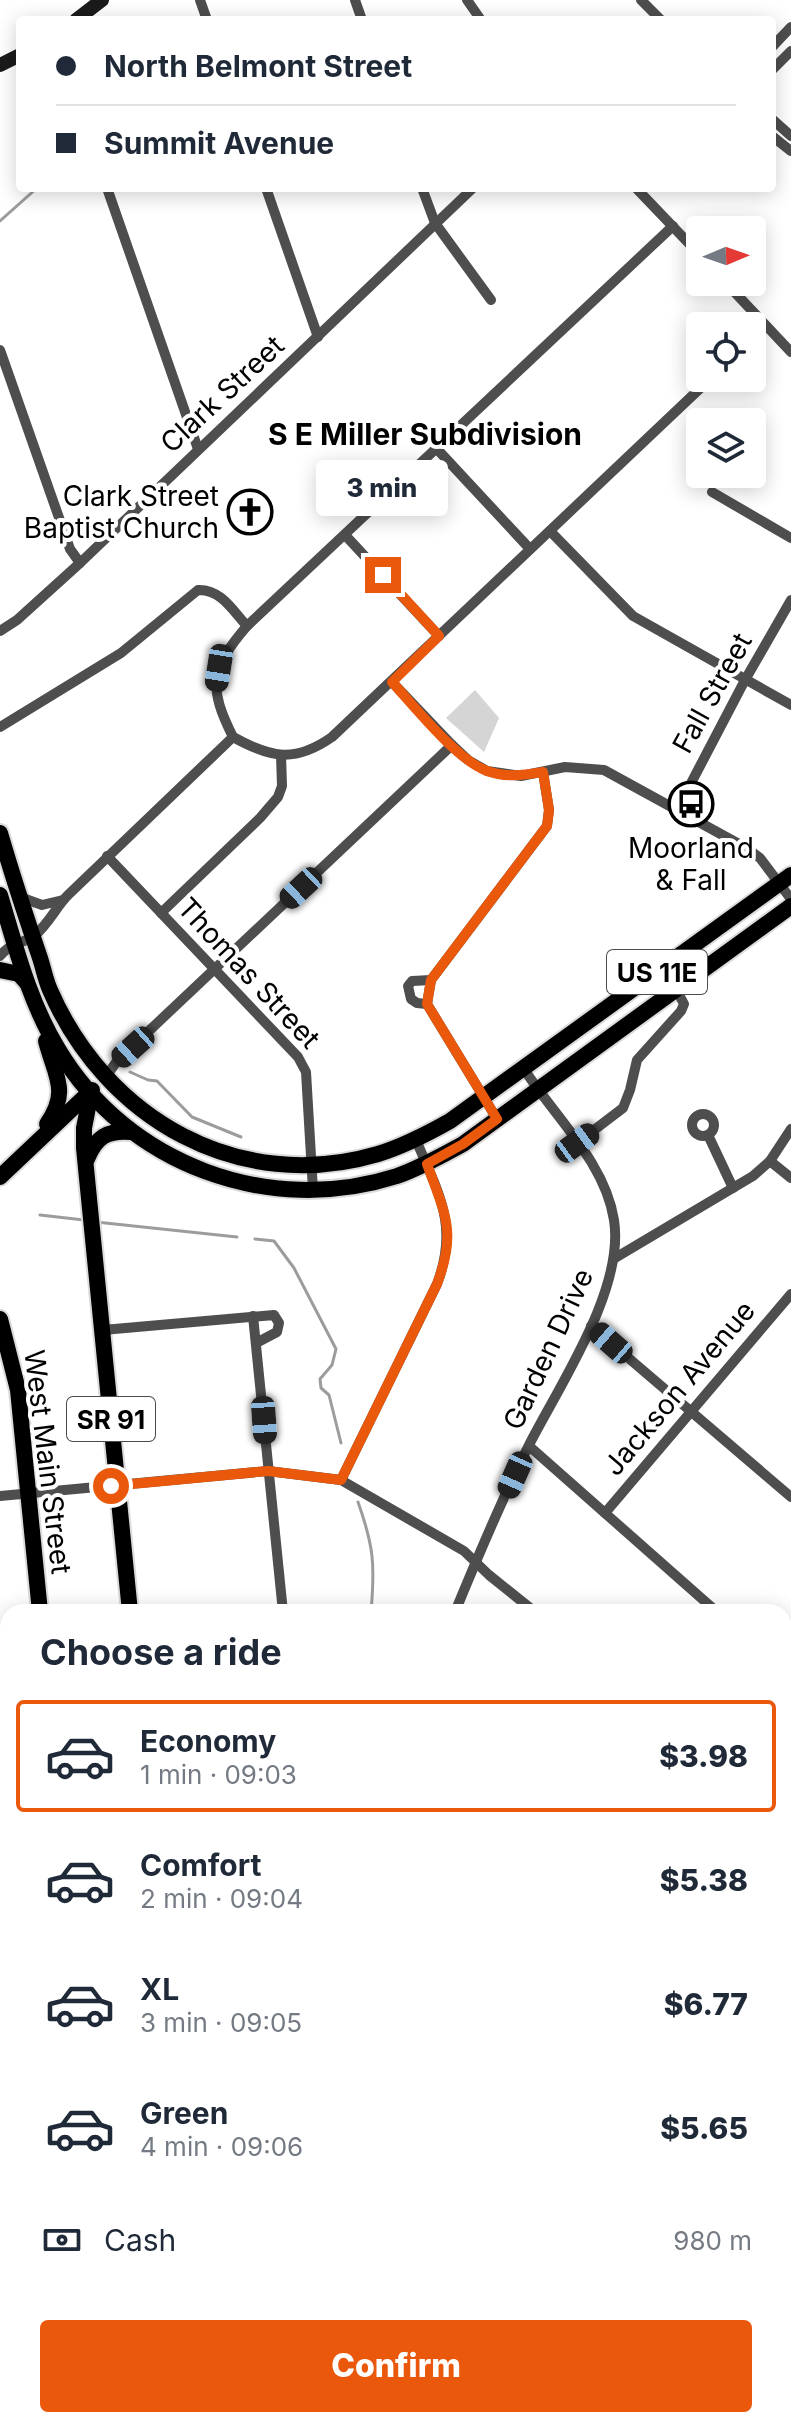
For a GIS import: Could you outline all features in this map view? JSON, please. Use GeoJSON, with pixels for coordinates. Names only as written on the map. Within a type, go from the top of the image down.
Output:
{"type":"FeatureCollection","features":[{"type":"Feature","properties":{"kind":"main road"},"geometry":{"type":"LineString","coordinates":[[81,16],[102,0]]}},
{"type":"Feature","properties":{"kind":"main road","name":"US 11E"},"geometry":{"type":"LineString","coordinates":[[0,833],[50,990],[70,1027],[105,1078],[139,1110],[204,1147],[227,1155],[312,1164],[378,1154],[416,1140],[450,1121],[786,878]]}},
{"type":"Feature","properties":{"kind":"main road","name":"US 11E"},"geometry":{"type":"LineString","coordinates":[[0,895],[41,1020],[59,1052],[91,1092],[131,1132],[154,1148],[205,1173],[246,1185],[313,1190],[372,1182],[427,1164],[463,1144],[791,906]]}},
{"type":"Feature","properties":{"kind":"main road"},"geometry":{"type":"LineString","coordinates":[[0,970],[19,974],[27,983]]}},
{"type":"Feature","properties":{"kind":"main road"},"geometry":{"type":"LineString","coordinates":[[34,1143],[59,1105],[61,1095],[41,1020]]}},
{"type":"Feature","properties":{"kind":"main road"},"geometry":{"type":"LineString","coordinates":[[0,1177],[105,1078]]}},
{"type":"Feature","properties":{"kind":"main road","name":"SR 91"},"geometry":{"type":"LineString","coordinates":[[91,1092],[84,1128],[86,1160],[129,1604]]}},
{"type":"Feature","properties":{"kind":"main road"},"geometry":{"type":"LineString","coordinates":[[61,1119],[74,1116],[84,1128]]}},
{"type":"Feature","properties":{"kind":"main road"},"geometry":{"type":"LineString","coordinates":[[86,1160],[92,1146],[107,1133],[131,1132]]}},
{"type":"Feature","properties":{"kind":"main road","name":"West Main Street"},"geometry":{"type":"LineString","coordinates":[[0,1319],[18,1390],[39,1604]]}},
{"type":"Feature","properties":{"kind":"street"},"geometry":{"type":"LineString","coordinates":[[641,0],[657,16]]}},
{"type":"Feature","properties":{"kind":"street"},"geometry":{"type":"LineString","coordinates":[[776,43],[791,27]]}},
{"type":"Feature","properties":{"kind":"street"},"geometry":{"type":"LineString","coordinates":[[776,66],[791,51]]}},
{"type":"Feature","properties":{"kind":"street"},"geometry":{"type":"LineString","coordinates":[[776,123],[791,136]]}},
{"type":"Feature","properties":{"kind":"street"},"geometry":{"type":"LineString","coordinates":[[108,192],[198,449]]}},
{"type":"Feature","properties":{"kind":"street"},"geometry":{"type":"LineString","coordinates":[[267,192],[318,337]]}},
{"type":"Feature","properties":{"kind":"street"},"geometry":{"type":"LineString","coordinates":[[423,192],[435,223],[491,300]]}},
{"type":"Feature","properties":{"kind":"street","name":"Clark Street"},"geometry":{"type":"LineString","coordinates":[[0,631],[17,620],[80,563],[469,192]]}},
{"type":"Feature","properties":{"kind":"street"},"geometry":{"type":"LineString","coordinates":[[641,192],[686,240]]}},
{"type":"Feature","properties":{"kind":"street"},"geometry":{"type":"LineString","coordinates":[[673,226],[247,626],[229,647],[219,668],[216,687],[219,708],[233,737],[273,755],[296,755],[315,749],[332,737],[696,392]]}},
{"type":"Feature","properties":{"kind":"street"},"geometry":{"type":"LineString","coordinates":[[738,296],[753,312]]}},
{"type":"Feature","properties":{"kind":"street"},"geometry":{"type":"LineString","coordinates":[[766,326],[791,352]]}},
{"type":"Feature","properties":{"kind":"street"},"geometry":{"type":"LineString","coordinates":[[0,350],[70,549],[80,563]]}},
{"type":"Feature","properties":{"kind":"street"},"geometry":{"type":"LineString","coordinates":[[437,449],[530,549]]}},
{"type":"Feature","properties":{"kind":"street"},"geometry":{"type":"LineString","coordinates":[[712,492],[791,538]]}},
{"type":"Feature","properties":{"kind":"street"},"geometry":{"type":"LineString","coordinates":[[550,531],[633,616],[791,705]]}},
{"type":"Feature","properties":{"kind":"street"},"geometry":{"type":"LineString","coordinates":[[345,535],[439,636]]}},
{"type":"Feature","properties":{"kind":"street"},"geometry":{"type":"LineString","coordinates":[[0,727],[121,653],[198,590],[218,594],[247,626]]}},
{"type":"Feature","properties":{"kind":"street","name":"Fall Street"},"geometry":{"type":"LineString","coordinates":[[677,810],[791,600]]}},
{"type":"Feature","properties":{"kind":"street"},"geometry":{"type":"LineString","coordinates":[[392,682],[468,760],[487,771],[521,776],[565,767],[604,770],[748,849],[786,878],[791,899]]}},
{"type":"Feature","properties":{"kind":"street"},"geometry":{"type":"LineString","coordinates":[[0,956],[15,943],[32,937],[107,856],[233,737]]}},
{"type":"Feature","properties":{"kind":"street"},"geometry":{"type":"LineString","coordinates":[[105,1078],[114,1064],[452,745]]}},
{"type":"Feature","properties":{"kind":"street"},"geometry":{"type":"LineString","coordinates":[[161,913],[278,797],[282,786],[281,755]]}},
{"type":"Feature","properties":{"kind":"street"},"geometry":{"type":"LineString","coordinates":[[497,1119],[427,1004],[431,980],[547,826],[549,810],[543,772]]}},
{"type":"Feature","properties":{"kind":"street","name":"Thomas Street"},"geometry":{"type":"LineString","coordinates":[[107,856],[298,1057],[306,1072],[313,1190]]}},
{"type":"Feature","properties":{"kind":"street"},"geometry":{"type":"LineString","coordinates":[[20,897],[42,905],[63,900]]}},
{"type":"Feature","properties":{"kind":"street"},"geometry":{"type":"LineString","coordinates":[[427,1004],[411,999],[408,986],[412,981],[431,980]]}},
{"type":"Feature","properties":{"kind":"street"},"geometry":{"type":"LineString","coordinates":[[577,1143],[623,1108],[637,1060],[681,1011],[684,1004],[676,989]]}},
{"type":"Feature","properties":{"kind":"street","name":"Garden Drive"},"geometry":{"type":"LineString","coordinates":[[458,1604],[529,1446],[591,1326],[615,1258],[614,1219],[606,1192],[577,1143],[524,1069]]}},
{"type":"Feature","properties":{"kind":"street"},"geometry":{"type":"LineString","coordinates":[[615,1258],[733,1188],[770,1161],[791,1129]]}},
{"type":"Feature","properties":{"kind":"street"},"geometry":{"type":"LineString","coordinates":[[708,1135],[733,1188]]}},
{"type":"Feature","properties":{"kind":"street"},"geometry":{"type":"LineString","coordinates":[[341,1480],[447,1259],[447,1223],[416,1140]]}},
{"type":"Feature","properties":{"kind":"street"},"geometry":{"type":"LineString","coordinates":[[770,1161],[791,1178]]}},
{"type":"Feature","properties":{"kind":"street","name":"Jackson Avenue"},"geometry":{"type":"LineString","coordinates":[[605,1513],[791,1294]]}},
{"type":"Feature","properties":{"kind":"street"},"geometry":{"type":"LineString","coordinates":[[103,1330],[274,1315],[279,1323],[277,1332],[258,1342]]}},
{"type":"Feature","properties":{"kind":"street"},"geometry":{"type":"LineString","coordinates":[[253,1316],[282,1604]]}},
{"type":"Feature","properties":{"kind":"street"},"geometry":{"type":"LineString","coordinates":[[591,1326],[791,1497]]}},
{"type":"Feature","properties":{"kind":"street"},"geometry":{"type":"LineString","coordinates":[[529,1446],[708,1604]]}},
{"type":"Feature","properties":{"kind":"street"},"geometry":{"type":"LineString","coordinates":[[0,1496],[268,1471],[341,1480],[464,1551],[526,1604]]}},
{"type":"Feature","properties":{"kind":"shaded area"},"geometry":{"type":"Polygon","coordinates":[[[475,690],[499,718],[484,752],[446,718],[475,690]]]}},
{"type":"Feature","properties":{"kind":"waterway"},"geometry":{"type":"LineString","coordinates":[[0,221],[33,192]]}},
{"type":"Feature","properties":{"kind":"waterway"},"geometry":{"type":"LineString","coordinates":[[130,1072],[157,1081],[192,1117],[241,1137]]}},
{"type":"Feature","properties":{"kind":"waterway"},"geometry":{"type":"LineString","coordinates":[[40,1215],[84,1220]]}},
{"type":"Feature","properties":{"kind":"waterway"},"geometry":{"type":"LineString","coordinates":[[96,1222],[237,1237]]}},
{"type":"Feature","properties":{"kind":"waterway"},"geometry":{"type":"LineString","coordinates":[[255,1239],[274,1241],[294,1268],[336,1349],[332,1365],[320,1379],[321,1388],[329,1395],[341,1443]]}},
{"type":"Feature","properties":{"kind":"waterway"},"geometry":{"type":"LineString","coordinates":[[358,1502],[372,1556],[372,1604]]}},
{"type":"Feature","properties":{"kind":"place","name":"Clark Street Baptist Church"},"geometry":{"type":"Point","coordinates":[250,512]}},
{"type":"Feature","properties":{"kind":"place","name":"Moorland & Fall"},"geometry":{"type":"Point","coordinates":[691,804]}},
{"type":"Feature","properties":{"kind":"district","name":"S E Miller Subdivision"},"geometry":{"type":"Point","coordinates":[425,434]}},
{"type":"Feature","properties":{"kind":"route"},"geometry":{"type":"LineString","coordinates":[[111,1486],[268,1471],[341,1480],[447,1259],[447,1223],[427,1164],[463,1144],[497,1119],[427,1004],[431,980],[547,826],[549,810],[543,772],[505,775],[487,771],[468,760],[392,682],[439,636],[383,575]]}}]}
